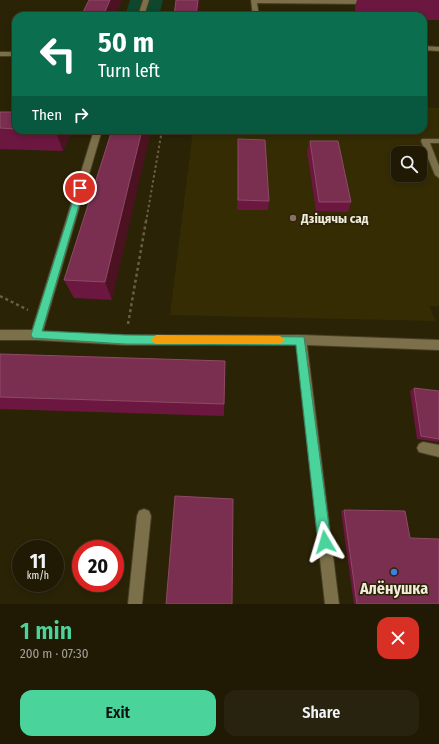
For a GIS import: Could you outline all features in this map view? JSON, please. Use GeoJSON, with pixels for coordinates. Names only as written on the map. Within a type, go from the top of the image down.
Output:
{"type":"FeatureCollection","features":[{"type":"Feature","properties":{"kind":"lane"},"geometry":{"type":"LineString","coordinates":[[142,12],[146,0]]}},
{"type":"Feature","properties":{"kind":"lane"},"geometry":{"type":"LineString","coordinates":[[256,12],[254,0],[378,2]]}},
{"type":"Feature","properties":{"kind":"lane"},"geometry":{"type":"LineString","coordinates":[[427,48],[439,49]]}},
{"type":"Feature","properties":{"kind":"lane"},"geometry":{"type":"LineString","coordinates":[[0,54],[12,54]]}},
{"type":"Feature","properties":{"kind":"lane"},"geometry":{"type":"LineString","coordinates":[[36,335],[97,134]]}},
{"type":"Feature","properties":{"kind":"lane"},"geometry":{"type":"LineString","coordinates":[[439,141],[426,141],[439,175]]}},
{"type":"Feature","properties":{"kind":"lane"},"geometry":{"type":"LineString","coordinates":[[0,335],[36,335],[125,340],[301,340],[439,346]]}},
{"type":"Feature","properties":{"kind":"lane"},"geometry":{"type":"LineString","coordinates":[[301,340],[332,604]]}},
{"type":"Feature","properties":{"kind":"lane"},"geometry":{"type":"LineString","coordinates":[[423,448],[439,451]]}},
{"type":"Feature","properties":{"kind":"lane"},"geometry":{"type":"LineString","coordinates":[[135,604],[144,516]]}},
{"type":"Feature","properties":{"kind":"path"},"geometry":{"type":"LineString","coordinates":[[125,340],[161,134]]}},
{"type":"Feature","properties":{"kind":"path"},"geometry":{"type":"LineString","coordinates":[[0,296],[42,317]]}},
{"type":"Feature","properties":{"kind":"shaded area","name":"Дзіцячы сад"},"geometry":{"type":"Polygon","coordinates":[[[427,107],[439,108],[439,306],[429,306],[436,321],[170,315],[193,134],[427,134],[427,107]]]}},
{"type":"Feature","properties":{"kind":"green space"},"geometry":{"type":"Polygon","coordinates":[[[130,0],[163,0],[160,12],[126,12],[130,0]]]}},
{"type":"Feature","properties":{"kind":"building"},"geometry":{"type":"Polygon","coordinates":[[[89,0],[110,0],[105,12],[83,12],[89,0]]]}},
{"type":"Feature","properties":{"kind":"building"},"geometry":{"type":"Polygon","coordinates":[[[176,0],[198,0],[196,12],[174,12],[176,0]]]}},
{"type":"Feature","properties":{"kind":"building"},"geometry":{"type":"Polygon","coordinates":[[[0,112],[12,112],[12,129],[0,128],[0,112]]]}},
{"type":"Feature","properties":{"kind":"building"},"geometry":{"type":"Polygon","coordinates":[[[111,134],[141,134],[105,282],[64,280],[111,134]]]}},
{"type":"Feature","properties":{"kind":"building"},"geometry":{"type":"Polygon","coordinates":[[[238,139],[265,140],[269,201],[238,200],[238,139]]]}},
{"type":"Feature","properties":{"kind":"building"},"geometry":{"type":"Polygon","coordinates":[[[310,141],[338,141],[351,202],[319,202],[310,141]]]}},
{"type":"Feature","properties":{"kind":"building"},"geometry":{"type":"Polygon","coordinates":[[[0,354],[225,361],[224,404],[0,397],[0,354]]]}},
{"type":"Feature","properties":{"kind":"building"},"geometry":{"type":"Polygon","coordinates":[[[414,388],[439,391],[439,439],[421,436],[414,388]]]}},
{"type":"Feature","properties":{"kind":"building"},"geometry":{"type":"Polygon","coordinates":[[[175,496],[233,499],[232,604],[166,604],[175,496]]]}},
{"type":"Feature","properties":{"kind":"building","name":"Алёнушка"},"geometry":{"type":"Polygon","coordinates":[[[344,510],[405,511],[410,538],[439,539],[439,604],[357,604],[344,510]]]}},
{"type":"Feature","properties":{"kind":"slow traffic"},"geometry":{"type":"LineString","coordinates":[[156,340],[280,340]]}},
{"type":"Feature","properties":{"kind":"place","name":"Дзіцячы сад"},"geometry":{"type":"Point","coordinates":[293,218]}},
{"type":"Feature","properties":{"kind":"place","name":"Алёнушка"},"geometry":{"type":"Point","coordinates":[394,572]}},
{"type":"Feature","properties":{"kind":"route"},"geometry":{"type":"LineString","coordinates":[[80,188],[36,335],[125,340],[301,340],[325,542]]}}]}
